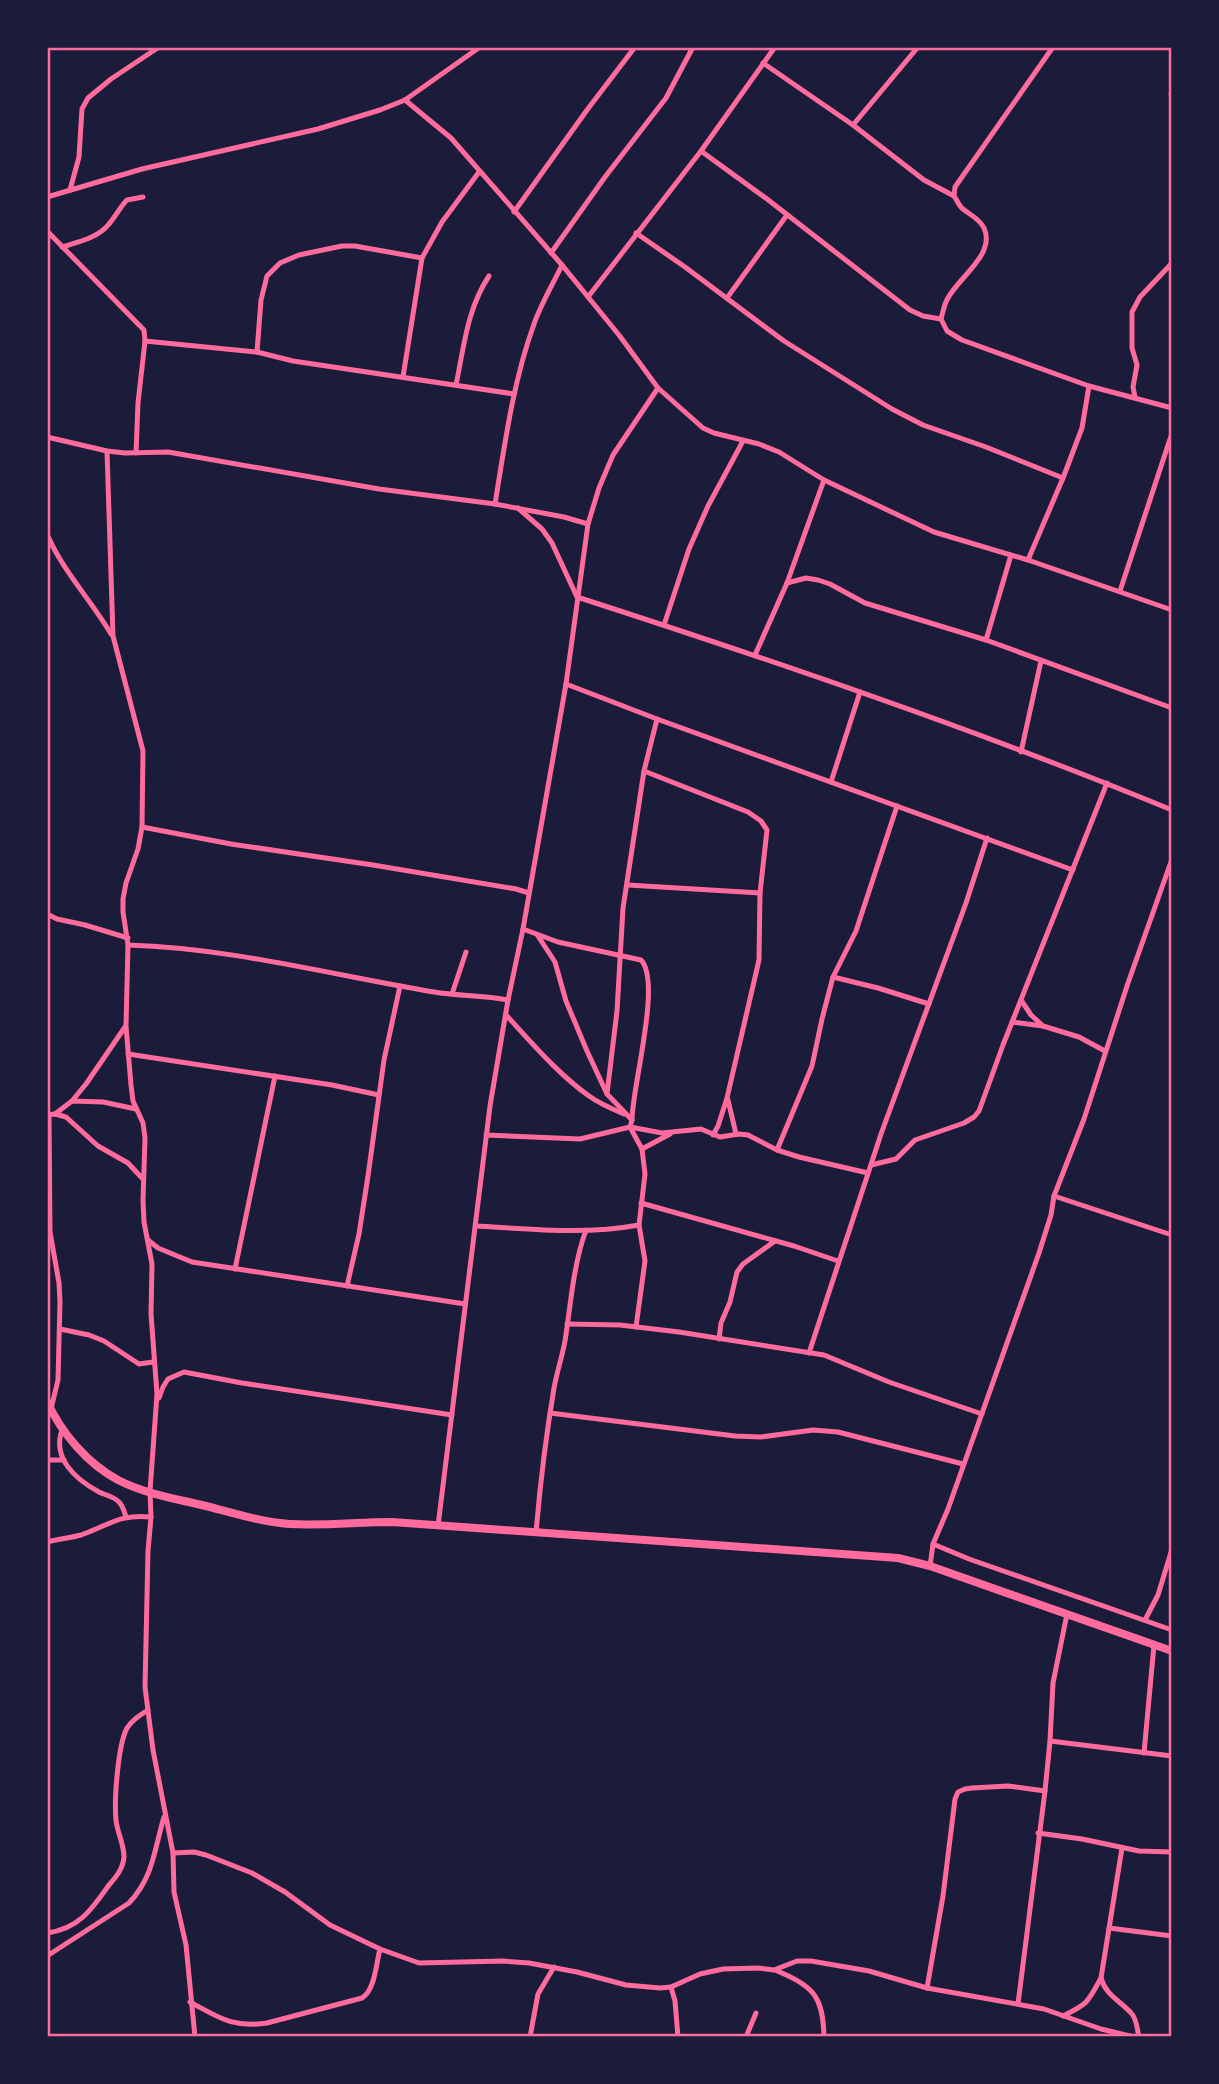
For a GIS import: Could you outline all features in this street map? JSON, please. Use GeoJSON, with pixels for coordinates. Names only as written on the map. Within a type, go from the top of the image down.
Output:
{"type":"FeatureCollection","features":[{"type":"Feature","properties":{"kind":"main road"},"geometry":{"type":"LineString","coordinates":[[49,1405],[74,1443],[100,1468],[119,1480],[150,1492],[233,1513],[288,1523],[326,1525],[393,1522],[898,1558],[930,1566],[1172,1651]]}},
{"type":"Feature","properties":{"kind":"street"},"geometry":{"type":"LineString","coordinates":[[70,190],[79,157],[82,109],[88,98],[159,47]]}},
{"type":"Feature","properties":{"kind":"street"},"geometry":{"type":"LineString","coordinates":[[47,197],[142,169],[329,126],[380,110],[405,100],[480,47]]}},
{"type":"Feature","properties":{"kind":"street"},"geometry":{"type":"LineString","coordinates":[[514,212],[635,47]]}},
{"type":"Feature","properties":{"kind":"street"},"geometry":{"type":"LineString","coordinates":[[551,254],[612,167],[666,98],[693,47]]}},
{"type":"Feature","properties":{"kind":"street"},"geometry":{"type":"LineString","coordinates":[[588,297],[701,151],[775,47]]}},
{"type":"Feature","properties":{"kind":"street"},"geometry":{"type":"LineString","coordinates":[[853,125],[918,47]]}},
{"type":"Feature","properties":{"kind":"street"},"geometry":{"type":"LineString","coordinates":[[954,196],[959,180],[1053,47]]}},
{"type":"Feature","properties":{"kind":"street"},"geometry":{"type":"LineString","coordinates":[[763,63],[853,125],[924,180],[954,196],[961,207],[979,221],[987,236],[986,244],[982,255],[946,300],[941,319],[947,331],[962,340],[1089,386],[1172,408]]}},
{"type":"Feature","properties":{"kind":"street"},"geometry":{"type":"LineString","coordinates":[[405,100],[451,138],[562,265],[658,388],[703,428],[779,452],[824,480],[934,532],[1028,560],[1172,610]]}},
{"type":"Feature","properties":{"kind":"street"},"geometry":{"type":"LineString","coordinates":[[701,151],[910,310],[923,316],[941,319]]}},
{"type":"Feature","properties":{"kind":"street"},"geometry":{"type":"LineString","coordinates":[[402,377],[422,258],[442,222],[479,172]]}},
{"type":"Feature","properties":{"kind":"street"},"geometry":{"type":"LineString","coordinates":[[62,247],[88,239],[100,232],[109,225],[127,200],[143,197]]}},
{"type":"Feature","properties":{"kind":"street"},"geometry":{"type":"LineString","coordinates":[[727,298],[787,215]]}},
{"type":"Feature","properties":{"kind":"street"},"geometry":{"type":"LineString","coordinates":[[47,231],[144,330],[136,453]]}},
{"type":"Feature","properties":{"kind":"street"},"geometry":{"type":"LineString","coordinates":[[636,233],[784,341],[892,409],[923,425],[1063,478]]}},
{"type":"Feature","properties":{"kind":"street"},"geometry":{"type":"LineString","coordinates":[[257,352],[261,300],[267,276],[288,258],[331,248],[355,246],[422,258]]}},
{"type":"Feature","properties":{"kind":"street"},"geometry":{"type":"LineString","coordinates":[[1135,397],[1133,387],[1137,365],[1132,348],[1132,312],[1140,297],[1172,263]]}},
{"type":"Feature","properties":{"kind":"street"},"geometry":{"type":"LineString","coordinates":[[495,504],[514,394],[535,321],[562,265]]}},
{"type":"Feature","properties":{"kind":"street"},"geometry":{"type":"LineString","coordinates":[[456,385],[471,310],[489,276]]}},
{"type":"Feature","properties":{"kind":"street"},"geometry":{"type":"LineString","coordinates":[[145,341],[257,352],[293,361],[514,394]]}},
{"type":"Feature","properties":{"kind":"street"},"geometry":{"type":"LineString","coordinates":[[1028,560],[1082,428],[1089,386]]}},
{"type":"Feature","properties":{"kind":"street"},"geometry":{"type":"LineString","coordinates":[[438,1526],[486,1135],[566,684],[588,524],[613,455],[658,388]]}},
{"type":"Feature","properties":{"kind":"street"},"geometry":{"type":"LineString","coordinates":[[1119,591],[1172,433]]}},
{"type":"Feature","properties":{"kind":"street"},"geometry":{"type":"LineString","coordinates":[[47,437],[107,451],[168,452],[367,487],[495,504],[588,524]]}},
{"type":"Feature","properties":{"kind":"street"},"geometry":{"type":"LineString","coordinates":[[663,625],[689,549],[708,506],[743,441]]}},
{"type":"Feature","properties":{"kind":"street"},"geometry":{"type":"LineString","coordinates":[[107,451],[113,636],[143,751],[142,827],[123,899],[123,912],[128,941],[128,1054],[132,1095],[143,1123],[145,1138],[142,1178],[144,1222],[152,1264],[151,1314],[157,1394],[150,1492],[145,1665],[148,1710],[173,1853],[174,1892],[186,1945],[195,2037]]}},
{"type":"Feature","properties":{"kind":"street"},"geometry":{"type":"LineString","coordinates":[[755,655],[787,583],[824,480]]}},
{"type":"Feature","properties":{"kind":"street"},"geometry":{"type":"LineString","coordinates":[[518,508],[542,529],[552,543],[578,597],[860,692],[1107,783],[1172,810]]}},
{"type":"Feature","properties":{"kind":"street"},"geometry":{"type":"LineString","coordinates":[[47,534],[59,558],[113,636]]}},
{"type":"Feature","properties":{"kind":"street"},"geometry":{"type":"LineString","coordinates":[[986,640],[1011,555]]}},
{"type":"Feature","properties":{"kind":"street"},"geometry":{"type":"LineString","coordinates":[[787,583],[806,578],[818,580],[866,603],[986,640],[1172,708]]}},
{"type":"Feature","properties":{"kind":"street"},"geometry":{"type":"LineString","coordinates":[[1021,752],[1041,660]]}},
{"type":"Feature","properties":{"kind":"street"},"geometry":{"type":"LineString","coordinates":[[566,684],[1073,870]]}},
{"type":"Feature","properties":{"kind":"street"},"geometry":{"type":"LineString","coordinates":[[831,782],[860,692]]}},
{"type":"Feature","properties":{"kind":"street"},"geometry":{"type":"LineString","coordinates":[[607,1094],[617,1011],[624,908],[644,771],[657,719]]}},
{"type":"Feature","properties":{"kind":"street"},"geometry":{"type":"LineString","coordinates":[[644,771],[748,812],[761,821],[767,830],[760,893],[758,973],[727,1098],[713,1135]]}},
{"type":"Feature","properties":{"kind":"street"},"geometry":{"type":"LineString","coordinates":[[871,1165],[896,1159],[915,1140],[964,1123],[974,1118],[979,1111],[1107,783]]}},
{"type":"Feature","properties":{"kind":"street"},"geometry":{"type":"LineString","coordinates":[[777,1150],[812,1066],[833,977],[856,930],[897,806]]}},
{"type":"Feature","properties":{"kind":"street"},"geometry":{"type":"LineString","coordinates":[[142,827],[529,893]]}},
{"type":"Feature","properties":{"kind":"street"},"geometry":{"type":"LineString","coordinates":[[809,1353],[871,1165],[967,903],[987,838]]}},
{"type":"Feature","properties":{"kind":"street"},"geometry":{"type":"LineString","coordinates":[[930,1566],[933,1544],[982,1414],[1051,1215],[1054,1196],[1084,1119],[1172,859]]}},
{"type":"Feature","properties":{"kind":"street"},"geometry":{"type":"LineString","coordinates":[[628,885],[760,893]]}},
{"type":"Feature","properties":{"kind":"street"},"geometry":{"type":"LineString","coordinates":[[47,914],[128,941],[307,967],[400,986],[508,1000]]}},
{"type":"Feature","properties":{"kind":"street"},"geometry":{"type":"LineString","coordinates":[[523,929],[575,946],[641,960],[648,972],[648,1006],[631,1124]]}},
{"type":"Feature","properties":{"kind":"street"},"geometry":{"type":"LineString","coordinates":[[538,935],[555,962],[566,1001],[607,1094],[627,1115],[642,1149],[645,1183],[639,1225],[646,1254],[636,1327]]}},
{"type":"Feature","properties":{"kind":"street"},"geometry":{"type":"LineString","coordinates":[[452,994],[466,952]]}},
{"type":"Feature","properties":{"kind":"street"},"geometry":{"type":"LineString","coordinates":[[833,977],[929,1004]]}},
{"type":"Feature","properties":{"kind":"street"},"geometry":{"type":"LineString","coordinates":[[347,1286],[359,1234],[384,1060],[400,986]]}},
{"type":"Feature","properties":{"kind":"street"},"geometry":{"type":"LineString","coordinates":[[1021,1000],[1043,1026]]}},
{"type":"Feature","properties":{"kind":"street"},"geometry":{"type":"LineString","coordinates":[[506,1015],[587,1095],[627,1115]]}},
{"type":"Feature","properties":{"kind":"street"},"geometry":{"type":"LineString","coordinates":[[1012,1022],[1043,1026],[1079,1037],[1105,1051]]}},
{"type":"Feature","properties":{"kind":"street"},"geometry":{"type":"LineString","coordinates":[[51,1115],[72,1101],[126,1026]]}},
{"type":"Feature","properties":{"kind":"street"},"geometry":{"type":"LineString","coordinates":[[128,1054],[332,1085],[379,1096]]}},
{"type":"Feature","properties":{"kind":"street"},"geometry":{"type":"LineString","coordinates":[[235,1269],[275,1076]]}},
{"type":"Feature","properties":{"kind":"street"},"geometry":{"type":"LineString","coordinates":[[727,1098],[736,1134]]}},
{"type":"Feature","properties":{"kind":"street"},"geometry":{"type":"LineString","coordinates":[[72,1101],[103,1102],[136,1109]]}},
{"type":"Feature","properties":{"kind":"street"},"geometry":{"type":"LineString","coordinates":[[51,1115],[66,1117],[98,1146],[128,1163],[142,1178]]}},
{"type":"Feature","properties":{"kind":"street"},"geometry":{"type":"LineString","coordinates":[[49,1405],[58,1380],[60,1329],[59,1283],[50,1232],[51,1115]]}},
{"type":"Feature","properties":{"kind":"street"},"geometry":{"type":"LineString","coordinates":[[486,1135],[580,1139],[631,1124],[662,1133],[701,1129],[713,1135],[748,1135],[777,1150],[799,1157],[869,1173]]}},
{"type":"Feature","properties":{"kind":"street"},"geometry":{"type":"LineString","coordinates":[[642,1149],[672,1132]]}},
{"type":"Feature","properties":{"kind":"street"},"geometry":{"type":"LineString","coordinates":[[1054,1196],[1172,1234]]}},
{"type":"Feature","properties":{"kind":"street"},"geometry":{"type":"LineString","coordinates":[[641,1203],[838,1261]]}},
{"type":"Feature","properties":{"kind":"street"},"geometry":{"type":"LineString","coordinates":[[476,1226],[525,1230],[586,1230],[639,1225]]}},
{"type":"Feature","properties":{"kind":"street"},"geometry":{"type":"LineString","coordinates":[[537,1533],[551,1413],[579,1250],[586,1230]]}},
{"type":"Feature","properties":{"kind":"street"},"geometry":{"type":"LineString","coordinates":[[148,1240],[158,1248],[192,1262],[465,1304]]}},
{"type":"Feature","properties":{"kind":"street"},"geometry":{"type":"LineString","coordinates":[[719,1339],[721,1323],[730,1302],[737,1272],[743,1264],[775,1241]]}},
{"type":"Feature","properties":{"kind":"street"},"geometry":{"type":"LineString","coordinates":[[567,1324],[593,1323],[680,1332],[824,1355],[889,1382],[982,1414]]}},
{"type":"Feature","properties":{"kind":"street"},"geometry":{"type":"LineString","coordinates":[[60,1329],[104,1341],[139,1364],[153,1362]]}},
{"type":"Feature","properties":{"kind":"street"},"geometry":{"type":"LineString","coordinates":[[154,1414],[168,1379],[184,1372],[452,1415]]}},
{"type":"Feature","properties":{"kind":"street"},"geometry":{"type":"LineString","coordinates":[[551,1413],[735,1436],[761,1437],[813,1430],[838,1432],[963,1464]]}},
{"type":"Feature","properties":{"kind":"street"},"geometry":{"type":"LineString","coordinates":[[63,1429],[59,1442],[64,1460],[75,1475],[120,1502],[126,1517]]}},
{"type":"Feature","properties":{"kind":"street"},"geometry":{"type":"LineString","coordinates":[[47,1460],[64,1460]]}},
{"type":"Feature","properties":{"kind":"street"},"geometry":{"type":"LineString","coordinates":[[47,1542],[81,1535],[126,1517],[151,1517]]}},
{"type":"Feature","properties":{"kind":"street"},"geometry":{"type":"LineString","coordinates":[[933,1544],[1172,1630]]}},
{"type":"Feature","properties":{"kind":"street"},"geometry":{"type":"LineString","coordinates":[[1145,1620],[1158,1595],[1172,1549]]}},
{"type":"Feature","properties":{"kind":"street"},"geometry":{"type":"LineString","coordinates":[[1018,2004],[1045,1791],[1053,1683],[1067,1614]]}},
{"type":"Feature","properties":{"kind":"street"},"geometry":{"type":"LineString","coordinates":[[1144,1753],[1154,1645]]}},
{"type":"Feature","properties":{"kind":"street"},"geometry":{"type":"LineString","coordinates":[[47,1933],[65,1929],[85,1917],[117,1876],[124,1858],[116,1808],[120,1760],[128,1726],[148,1710]]}},
{"type":"Feature","properties":{"kind":"street"},"geometry":{"type":"LineString","coordinates":[[1050,1741],[1172,1756]]}},
{"type":"Feature","properties":{"kind":"street"},"geometry":{"type":"LineString","coordinates":[[928,1988],[958,1792],[965,1788],[1007,1786],[1045,1791]]}},
{"type":"Feature","properties":{"kind":"street"},"geometry":{"type":"LineString","coordinates":[[47,1956],[129,1903],[138,1893],[152,1868],[165,1814]]}},
{"type":"Feature","properties":{"kind":"street"},"geometry":{"type":"LineString","coordinates":[[1038,1833],[1156,1853],[1172,1852]]}},
{"type":"Feature","properties":{"kind":"street"},"geometry":{"type":"LineString","coordinates":[[1063,2016],[1084,2006],[1101,1978],[1122,1848]]}},
{"type":"Feature","properties":{"kind":"street"},"geometry":{"type":"LineString","coordinates":[[173,1853],[206,1854],[253,1872],[330,1925],[380,1950],[411,1961],[429,1964],[503,1961],[554,1967],[626,1985],[660,1988],[671,1987],[700,1974],[723,1969],[774,1970],[816,1996],[823,2015],[824,2037]]}},
{"type":"Feature","properties":{"kind":"street"},"geometry":{"type":"LineString","coordinates":[[1109,1928],[1172,1936]]}},
{"type":"Feature","properties":{"kind":"street"},"geometry":{"type":"LineString","coordinates":[[191,2002],[221,2019],[237,2024],[267,2023],[366,1996],[371,1987],[380,1950]]}},
{"type":"Feature","properties":{"kind":"street"},"geometry":{"type":"LineString","coordinates":[[774,1970],[797,1962],[811,1961],[869,1971],[928,1988],[1018,2004],[1137,2037],[1135,2019],[1107,1991],[1101,1978]]}},
{"type":"Feature","properties":{"kind":"street"},"geometry":{"type":"LineString","coordinates":[[530,2037],[538,1994],[554,1967]]}},
{"type":"Feature","properties":{"kind":"street"},"geometry":{"type":"LineString","coordinates":[[671,1987],[678,2037]]}},
{"type":"Feature","properties":{"kind":"street"},"geometry":{"type":"LineString","coordinates":[[746,2037],[756,2013]]}}]}
